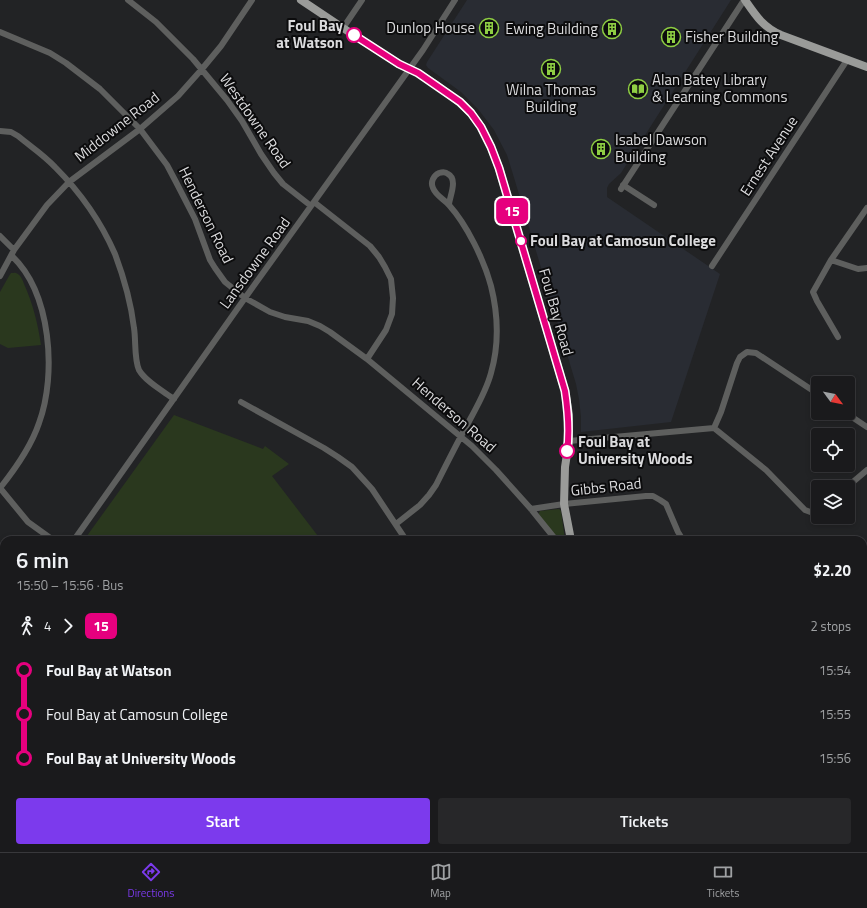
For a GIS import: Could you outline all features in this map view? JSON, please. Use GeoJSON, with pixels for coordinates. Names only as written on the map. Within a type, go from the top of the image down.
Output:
{"type":"FeatureCollection","features":[{"type":"Feature","properties":{"kind":"main road","name":"Foul Bay Road"},"geometry":{"type":"LineString","coordinates":[[301,0],[399,64],[424,77],[460,102],[471,113],[481,127],[499,168],[565,391],[569,441],[565,467],[564,504],[570,536]]}},
{"type":"Feature","properties":{"kind":"main road"},"geometry":{"type":"LineString","coordinates":[[745,0],[762,22],[773,31],[867,67]]}},
{"type":"Feature","properties":{"kind":"street","name":"Westdowne Road"},"geometry":{"type":"LineString","coordinates":[[128,0],[162,28],[202,69],[242,120],[261,154],[283,184],[370,246],[379,257],[391,279],[393,298],[392,314],[386,330],[367,359]]}},
{"type":"Feature","properties":{"kind":"street","name":"Middowne Road"},"geometry":{"type":"LineString","coordinates":[[0,276],[13,253],[47,205],[69,182],[140,129],[178,96],[221,46],[252,0]]}},
{"type":"Feature","properties":{"kind":"street"},"geometry":{"type":"LineString","coordinates":[[343,28],[362,0]]}},
{"type":"Feature","properties":{"kind":"street","name":"Lansdowne Road"},"geometry":{"type":"LineString","coordinates":[[77,536],[423,50],[455,0]]}},
{"type":"Feature","properties":{"kind":"street"},"geometry":{"type":"LineString","coordinates":[[654,205],[622,186],[745,0]]}},
{"type":"Feature","properties":{"kind":"street","name":"Henderson Road"},"geometry":{"type":"LineString","coordinates":[[0,32],[50,53],[66,63],[100,90],[140,129],[167,165],[179,186],[195,220],[210,260],[225,282],[245,298],[270,312],[285,317],[308,321],[320,326],[367,359],[461,437],[496,470],[553,536]]}},
{"type":"Feature","properties":{"kind":"street","name":"Ernest Avenue"},"geometry":{"type":"LineString","coordinates":[[712,266],[848,60]]}},
{"type":"Feature","properties":{"kind":"street"},"geometry":{"type":"LineString","coordinates":[[0,131],[11,132],[18,136],[55,166],[88,206],[99,223],[122,275],[129,300],[134,328],[137,360],[140,370],[144,376],[174,399]]}},
{"type":"Feature","properties":{"kind":"street"},"geometry":{"type":"LineString","coordinates":[[396,524],[420,505],[436,485],[483,395],[491,373],[494,359],[497,332],[491,285],[477,249],[466,228],[449,204],[437,194],[432,186],[434,176],[440,173],[446,173],[453,178],[454,182],[449,204]]}},
{"type":"Feature","properties":{"kind":"street"},"geometry":{"type":"LineString","coordinates":[[838,337],[813,292],[832,260],[867,208]]}},
{"type":"Feature","properties":{"kind":"street"},"geometry":{"type":"LineString","coordinates":[[0,236],[25,272],[42,310],[48,347],[49,368],[48,390],[40,422],[33,439],[21,460],[0,488],[28,522],[47,536]]}},
{"type":"Feature","properties":{"kind":"street"},"geometry":{"type":"LineString","coordinates":[[832,260],[858,269],[867,268]]}},
{"type":"Feature","properties":{"kind":"street"},"geometry":{"type":"LineString","coordinates":[[714,428],[721,412],[736,364],[740,357],[747,352],[756,353],[811,389]]}},
{"type":"Feature","properties":{"kind":"street"},"geometry":{"type":"LineString","coordinates":[[241,402],[324,448],[352,467],[372,489],[404,536]]}},
{"type":"Feature","properties":{"kind":"street"},"geometry":{"type":"LineString","coordinates":[[855,419],[867,427]]}},
{"type":"Feature","properties":{"kind":"street"},"geometry":{"type":"LineString","coordinates":[[569,441],[714,428],[766,470],[805,510],[811,512]]}},
{"type":"Feature","properties":{"kind":"street"},"geometry":{"type":"LineString","coordinates":[[855,480],[867,470]]}},
{"type":"Feature","properties":{"kind":"street","name":"Gibbs Road"},"geometry":{"type":"LineString","coordinates":[[531,509],[564,504],[653,496],[666,504],[680,536]]}},
{"type":"Feature","properties":{"kind":"shaded area"},"geometry":{"type":"Polygon","coordinates":[[[467,0],[731,0],[621,173],[609,184],[607,188],[607,197],[720,274],[671,422],[581,432],[581,417],[576,384],[507,155],[494,130],[478,109],[461,92],[426,65],[467,0]]]}},
{"type":"Feature","properties":{"kind":"green space"},"geometry":{"type":"Polygon","coordinates":[[[11,273],[18,274],[23,281],[35,314],[41,345],[8,348],[0,344],[0,292],[11,273]]]}},
{"type":"Feature","properties":{"kind":"green space"},"geometry":{"type":"Polygon","coordinates":[[[174,415],[263,449],[265,446],[289,464],[272,476],[318,536],[87,536],[174,415]]]}},
{"type":"Feature","properties":{"kind":"green space"},"geometry":{"type":"Polygon","coordinates":[[[559,509],[561,511],[564,536],[556,536],[539,515],[540,511],[559,509]]]}},
{"type":"Feature","properties":{"kind":"bus line","name":"15"},"geometry":{"type":"LineString","coordinates":[[354,35],[399,64],[418,73],[460,102],[471,113],[488,140],[499,168],[512,210],[565,391],[569,441],[567,451]]}},
{"type":"Feature","properties":{"kind":"place","name":"Dunlop House"},"geometry":{"type":"Point","coordinates":[489,28]}},
{"type":"Feature","properties":{"kind":"place","name":"Ewing Building"},"geometry":{"type":"Point","coordinates":[612,29]}},
{"type":"Feature","properties":{"kind":"place","name":"Foul Bay at Watson"},"geometry":{"type":"Point","coordinates":[354,35]}},
{"type":"Feature","properties":{"kind":"place","name":"Fisher Building"},"geometry":{"type":"Point","coordinates":[671,37]}},
{"type":"Feature","properties":{"kind":"place","name":"Wilna Thomas Building"},"geometry":{"type":"Point","coordinates":[551,69]}},
{"type":"Feature","properties":{"kind":"place","name":"Alan Batey Library & Learning Commons"},"geometry":{"type":"Point","coordinates":[638,89]}},
{"type":"Feature","properties":{"kind":"place","name":"Isabel Dawson Building"},"geometry":{"type":"Point","coordinates":[601,149]}},
{"type":"Feature","properties":{"kind":"place","name":"Foul Bay at Camosun College"},"geometry":{"type":"Point","coordinates":[521,241]}},
{"type":"Feature","properties":{"kind":"place","name":"Foul Bay at University Woods"},"geometry":{"type":"Point","coordinates":[567,451]}}]}
